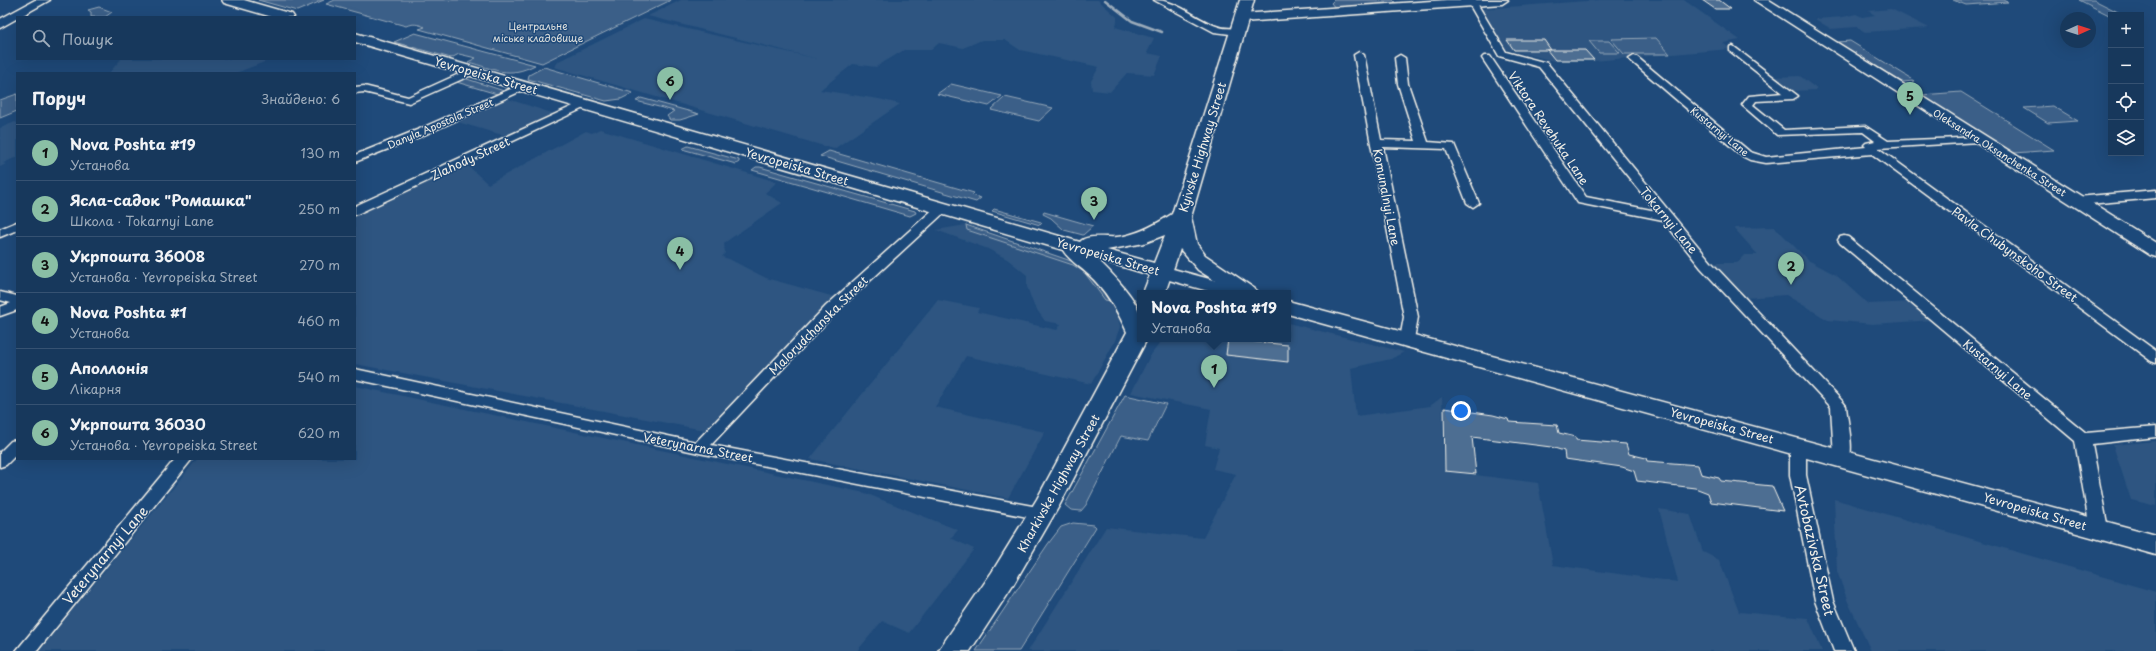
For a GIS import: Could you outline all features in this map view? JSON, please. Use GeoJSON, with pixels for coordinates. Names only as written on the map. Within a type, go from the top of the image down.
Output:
{"type":"FeatureCollection","features":[{"type":"Feature","properties":{"kind":"main road"},"geometry":{"type":"LineString","coordinates":[[0,24],[44,0]]}},
{"type":"Feature","properties":{"kind":"main road"},"geometry":{"type":"LineString","coordinates":[[229,0],[284,16]]}},
{"type":"Feature","properties":{"kind":"main road","name":"Kyivske Highway Street"},"geometry":{"type":"LineString","coordinates":[[1155,290],[1181,217],[1247,0]]}},
{"type":"Feature","properties":{"kind":"main road"},"geometry":{"type":"LineString","coordinates":[[1240,25],[1502,0]]}},
{"type":"Feature","properties":{"kind":"main road","name":"Oleksandra Oksanchenka Street"},"geometry":{"type":"LineString","coordinates":[[1760,0],[2156,251]]}},
{"type":"Feature","properties":{"kind":"main road","name":"Yevropeiska Street"},"geometry":{"type":"LineString","coordinates":[[356,37],[1228,290]]}},
{"type":"Feature","properties":{"kind":"main road"},"geometry":{"type":"LineString","coordinates":[[1065,244],[1133,241],[1158,232],[1181,217],[1187,244],[1194,255],[1202,263],[1243,290]]}},
{"type":"Feature","properties":{"kind":"main road"},"geometry":{"type":"LineString","coordinates":[[1065,244],[1097,270],[1116,289],[1125,302],[1137,325]]}},
{"type":"Feature","properties":{"kind":"main road","name":"Yevropeiska Street"},"geometry":{"type":"LineString","coordinates":[[1291,308],[2156,545]]}},
{"type":"Feature","properties":{"kind":"main road","name":"Kharkivske Highway Street"},"geometry":{"type":"LineString","coordinates":[[953,651],[981,613],[1043,514],[1137,337]]}},
{"type":"Feature","properties":{"kind":"street"},"geometry":{"type":"LineString","coordinates":[[1158,0],[1217,30],[1240,25]]}},
{"type":"Feature","properties":{"kind":"street","name":"Tokarnyi Lane"},"geometry":{"type":"LineString","coordinates":[[1472,2],[1502,54],[1543,65],[1706,265],[1838,406],[1842,440],[1842,458]]}},
{"type":"Feature","properties":{"kind":"street"},"geometry":{"type":"LineString","coordinates":[[1733,49],[1793,96],[1753,98],[1747,105],[1781,133],[1865,129],[1886,145]]}},
{"type":"Feature","properties":{"kind":"street","name":"Komunalnyi Lane"},"geometry":{"type":"LineString","coordinates":[[1359,55],[1411,317],[1408,339]]}},
{"type":"Feature","properties":{"kind":"street"},"geometry":{"type":"LineString","coordinates":[[1400,58],[1403,84],[1423,145]]}},
{"type":"Feature","properties":{"kind":"street","name":"Viktora Revehuka Lane"},"geometry":{"type":"LineString","coordinates":[[1486,58],[1582,200],[1666,217]]}},
{"type":"Feature","properties":{"kind":"street","name":"Kustarnyi Lane"},"geometry":{"type":"LineString","coordinates":[[1634,60],[1729,140],[1754,158],[1766,160],[1874,150]]}},
{"type":"Feature","properties":{"kind":"street"},"geometry":{"type":"LineString","coordinates":[[356,90],[364,89],[410,100],[472,71]]}},
{"type":"Feature","properties":{"kind":"street","name":"Danyla Apostola Street"},"geometry":{"type":"LineString","coordinates":[[356,159],[411,135],[420,134],[524,86]]}},
{"type":"Feature","properties":{"kind":"street","name":"Zlahody Street"},"geometry":{"type":"LineString","coordinates":[[356,211],[584,104]]}},
{"type":"Feature","properties":{"kind":"street","name":"Kustarnyi Lane"},"geometry":{"type":"LineString","coordinates":[[1874,150],[1870,145],[1979,139]]}},
{"type":"Feature","properties":{"kind":"street"},"geometry":{"type":"LineString","coordinates":[[1376,143],[1450,146],[1474,203]]}},
{"type":"Feature","properties":{"kind":"street","name":"Pavla Chubynskoho Street"},"geometry":{"type":"LineString","coordinates":[[1874,150],[2156,358]]}},
{"type":"Feature","properties":{"kind":"street","name":"Oleksandra Oksanchenka Street"},"geometry":{"type":"LineString","coordinates":[[2077,201],[2156,194]]}},
{"type":"Feature","properties":{"kind":"street","name":"Malorudchanska Street"},"geometry":{"type":"LineString","coordinates":[[699,448],[831,309],[942,208]]}},
{"type":"Feature","properties":{"kind":"street"},"geometry":{"type":"LineString","coordinates":[[0,233],[16,226]]}},
{"type":"Feature","properties":{"kind":"street","name":"Kustarnyi Lane"},"geometry":{"type":"LineString","coordinates":[[1844,240],[2083,439]]}},
{"type":"Feature","properties":{"kind":"street"},"geometry":{"type":"LineString","coordinates":[[0,296],[16,300]]}},
{"type":"Feature","properties":{"kind":"street"},"geometry":{"type":"LineString","coordinates":[[0,312],[16,305]]}},
{"type":"Feature","properties":{"kind":"street","name":"Veterynarna Street"},"geometry":{"type":"LineString","coordinates":[[356,374],[699,448],[1043,514]]}},
{"type":"Feature","properties":{"kind":"street"},"geometry":{"type":"LineString","coordinates":[[2099,529],[2083,439],[2156,432]]}},
{"type":"Feature","properties":{"kind":"street"},"geometry":{"type":"LineString","coordinates":[[0,461],[16,446]]}},
{"type":"Feature","properties":{"kind":"street","name":"Avtobazivska Street"},"geometry":{"type":"LineString","coordinates":[[1798,446],[1798,475],[1824,601],[1844,651]]}},
{"type":"Feature","properties":{"kind":"street","name":"Veterynarnyi Lane"},"geometry":{"type":"LineString","coordinates":[[26,651],[183,460]]}},
{"type":"Feature","properties":{"kind":"shaded area"},"geometry":{"type":"Polygon","coordinates":[[[681,0],[1098,0],[1117,17],[1115,27],[1154,38],[1147,53],[1162,56],[1154,75],[1127,73],[1110,92],[1092,90],[1091,81],[1099,67],[1020,50],[1005,40],[982,40],[963,48],[939,43],[931,50],[904,50],[876,67],[853,64],[820,90],[879,99],[900,104],[834,149],[554,67],[559,61],[644,19],[818,59],[648,16],[681,0]]]}},
{"type":"Feature","properties":{"kind":"shaded area"},"geometry":{"type":"Polygon","coordinates":[[[1599,0],[1684,0],[1740,40],[1723,43],[1730,49],[1594,61],[1554,61],[1505,49],[1480,9],[1599,0]]]}},
{"type":"Feature","properties":{"kind":"shaded area"},"geometry":{"type":"Polygon","coordinates":[[[1891,9],[1929,28],[1865,32],[1857,27],[1831,29],[1815,19],[1843,17],[1856,14],[1862,17],[1875,15],[1868,11],[1891,9]]]}},
{"type":"Feature","properties":{"kind":"shaded area"},"geometry":{"type":"Polygon","coordinates":[[[120,60],[269,60],[239,72],[110,72],[120,60]]]}},
{"type":"Feature","properties":{"kind":"shaded area"},"geometry":{"type":"Polygon","coordinates":[[[1800,76],[1818,90],[1791,91],[1773,77],[1800,76]]]}},
{"type":"Feature","properties":{"kind":"shaded area"},"geometry":{"type":"Polygon","coordinates":[[[505,98],[558,115],[509,137],[454,121],[505,98]]]}},
{"type":"Feature","properties":{"kind":"shaded area"},"geometry":{"type":"Polygon","coordinates":[[[16,122],[16,157],[3,163],[6,164],[0,167],[0,128],[16,122]]]}},
{"type":"Feature","properties":{"kind":"shaded area"},"geometry":{"type":"Polygon","coordinates":[[[600,129],[777,182],[765,193],[782,203],[724,243],[725,253],[722,257],[729,259],[766,278],[835,297],[709,431],[356,364],[356,214],[465,163],[488,184],[586,131],[592,133],[600,129]]]}},
{"type":"Feature","properties":{"kind":"shaded area"},"geometry":{"type":"Polygon","coordinates":[[[966,225],[1077,263],[1115,298],[1120,327],[1114,343],[1091,384],[966,356],[935,407],[1045,432],[1008,498],[810,459],[938,300],[979,308],[977,312],[1057,330],[1061,324],[1045,321],[1034,306],[1027,287],[1027,275],[1007,259],[988,249],[936,230],[966,225]]]}},
{"type":"Feature","properties":{"kind":"shaded area"},"geometry":{"type":"Polygon","coordinates":[[[1775,227],[1808,260],[1836,275],[1868,304],[1914,302],[1935,320],[1873,324],[1828,320],[1786,295],[1745,298],[1714,263],[1737,263],[1744,255],[1758,255],[1734,228],[1775,227]]]}},
{"type":"Feature","properties":{"kind":"shaded area"},"geometry":{"type":"Polygon","coordinates":[[[1291,324],[1404,352],[1391,359],[1351,368],[1356,416],[1430,406],[1442,397],[1444,471],[1538,483],[1553,565],[1678,582],[1659,509],[1690,514],[1703,552],[1719,560],[1739,612],[1808,618],[1822,651],[1028,651],[1106,527],[1203,538],[1236,474],[1213,469],[1219,448],[1205,445],[1211,409],[1131,393],[1150,356],[1161,342],[1291,342],[1291,324]]]}},
{"type":"Feature","properties":{"kind":"shaded area"},"geometry":{"type":"Polygon","coordinates":[[[356,386],[865,493],[958,530],[951,538],[974,549],[909,633],[882,621],[857,651],[39,651],[196,460],[356,460],[356,386]]]}},
{"type":"Feature","properties":{"kind":"shaded area"},"geometry":{"type":"Polygon","coordinates":[[[2156,441],[2156,506],[2131,500],[2113,445],[2156,441]]]}},
{"type":"Feature","properties":{"kind":"shaded area"},"geometry":{"type":"Polygon","coordinates":[[[1834,499],[2156,592],[2156,651],[1871,651],[1848,602],[1837,571],[1834,499]]]}},
{"type":"Feature","properties":{"kind":"green space"},"geometry":{"type":"Polygon","coordinates":[[[258,0],[324,0],[297,11],[258,0]]]}},
{"type":"Feature","properties":{"kind":"green space","name":"Центральне міське кладовище"},"geometry":{"type":"Polygon","coordinates":[[[335,0],[671,0],[542,63],[419,29],[425,27],[420,25],[413,24],[406,26],[326,4],[335,0]]]}},
{"type":"Feature","properties":{"kind":"green space"},"geometry":{"type":"Polygon","coordinates":[[[1334,0],[1393,0],[1397,4],[1336,9],[1331,3],[1334,0]]]}},
{"type":"Feature","properties":{"kind":"green space"},"geometry":{"type":"Polygon","coordinates":[[[1953,0],[2004,0],[2008,2],[1966,5],[1953,0]]]}},
{"type":"Feature","properties":{"kind":"green space"},"geometry":{"type":"Polygon","coordinates":[[[2079,0],[2094,0],[2118,12],[2108,12],[2108,14],[2079,0]]]}},
{"type":"Feature","properties":{"kind":"green space"},"geometry":{"type":"Polygon","coordinates":[[[99,7],[112,12],[106,16],[91,16],[91,12],[88,10],[99,7]]]}},
{"type":"Feature","properties":{"kind":"green space"},"geometry":{"type":"Polygon","coordinates":[[[415,33],[535,65],[525,69],[509,72],[494,70],[468,62],[476,58],[459,54],[451,58],[394,42],[415,33]]]}},
{"type":"Feature","properties":{"kind":"green space"},"geometry":{"type":"Polygon","coordinates":[[[1656,38],[1670,54],[1624,54],[1611,39],[1656,38]]]}},
{"type":"Feature","properties":{"kind":"green space"},"geometry":{"type":"Polygon","coordinates":[[[1589,41],[1609,41],[1620,53],[1599,53],[1589,41]]]}},
{"type":"Feature","properties":{"kind":"green space"},"geometry":{"type":"Polygon","coordinates":[[[1850,41],[1915,81],[1902,82],[1837,42],[1850,41]]]}},
{"type":"Feature","properties":{"kind":"green space"},"geometry":{"type":"Polygon","coordinates":[[[544,67],[633,93],[621,99],[606,101],[528,79],[529,75],[544,67]]]}},
{"type":"Feature","properties":{"kind":"green space"},"geometry":{"type":"Polygon","coordinates":[[[464,78],[504,92],[497,94],[453,81],[464,78]]]}},
{"type":"Feature","properties":{"kind":"green space"},"geometry":{"type":"Polygon","coordinates":[[[951,84],[1002,96],[989,106],[937,94],[951,84]]]}},
{"type":"Feature","properties":{"kind":"green space"},"geometry":{"type":"Polygon","coordinates":[[[1961,92],[2054,150],[2014,153],[1921,95],[1961,92]]]}},
{"type":"Feature","properties":{"kind":"green space"},"geometry":{"type":"Polygon","coordinates":[[[16,94],[16,111],[0,118],[0,100],[16,94]]]}},
{"type":"Feature","properties":{"kind":"green space"},"geometry":{"type":"Polygon","coordinates":[[[1005,97],[1053,108],[1039,121],[991,110],[1005,97]]]}},
{"type":"Feature","properties":{"kind":"green space"},"geometry":{"type":"Polygon","coordinates":[[[641,98],[699,114],[680,120],[670,120],[667,116],[674,111],[636,101],[641,98]]]}},
{"type":"Feature","properties":{"kind":"green space"},"geometry":{"type":"Polygon","coordinates":[[[2053,106],[2078,121],[2048,123],[2024,108],[2053,106]]]}},
{"type":"Feature","properties":{"kind":"green space"},"geometry":{"type":"Polygon","coordinates":[[[688,146],[739,160],[739,162],[736,164],[682,149],[688,146]]]}},
{"type":"Feature","properties":{"kind":"green space"},"geometry":{"type":"Polygon","coordinates":[[[829,151],[974,193],[972,195],[981,198],[976,202],[820,156],[829,151]]]}},
{"type":"Feature","properties":{"kind":"green space"},"geometry":{"type":"Polygon","coordinates":[[[756,167],[915,211],[916,213],[910,216],[752,170],[756,167]]]}},
{"type":"Feature","properties":{"kind":"green space"},"geometry":{"type":"Polygon","coordinates":[[[994,209],[1042,223],[1040,225],[992,211],[994,209]]]}},
{"type":"Feature","properties":{"kind":"green space"},"geometry":{"type":"Polygon","coordinates":[[[1044,212],[1093,226],[1083,235],[1064,230],[1051,218],[1043,214],[1044,212]]]}},
{"type":"Feature","properties":{"kind":"green space"},"geometry":{"type":"Polygon","coordinates":[[[966,225],[1077,263],[1115,298],[1111,301],[1105,300],[1084,272],[1073,265],[967,230],[966,225]]]}},
{"type":"Feature","properties":{"kind":"green space"},"geometry":{"type":"Polygon","coordinates":[[[1125,395],[1166,404],[1148,441],[1121,436],[1086,505],[1081,511],[1071,510],[1065,505],[1125,395]]]}},
{"type":"Feature","properties":{"kind":"green space"},"geometry":{"type":"Polygon","coordinates":[[[1073,523],[1094,525],[1096,527],[1019,651],[976,651],[1048,544],[1061,527],[1073,523]]]}},
{"type":"Feature","properties":{"kind":"building"},"geometry":{"type":"Polygon","coordinates":[[[1702,0],[1719,0],[1731,9],[1715,9],[1702,0]]]}},
{"type":"Feature","properties":{"kind":"building"},"geometry":{"type":"Polygon","coordinates":[[[1507,40],[1544,40],[1551,50],[1514,50],[1507,40]]]}},
{"type":"Feature","properties":{"kind":"building"},"geometry":{"type":"Polygon","coordinates":[[[1547,50],[1585,50],[1594,60],[1555,60],[1547,50]]]}},
{"type":"Feature","properties":{"kind":"building"},"geometry":{"type":"Polygon","coordinates":[[[1228,342],[1258,342],[1288,345],[1288,362],[1226,355],[1228,342]]]}},
{"type":"Feature","properties":{"kind":"building"},"geometry":{"type":"Polygon","coordinates":[[[1444,408],[1493,415],[1508,419],[1509,422],[1557,425],[1559,433],[1576,437],[1576,440],[1626,444],[1629,454],[1646,458],[1647,461],[1698,465],[1701,474],[1719,478],[1721,481],[1772,486],[1783,511],[1711,502],[1708,493],[1695,488],[1637,481],[1634,471],[1622,467],[1565,459],[1564,451],[1551,447],[1472,437],[1476,474],[1445,471],[1444,408]]]}},
{"type":"Feature","properties":{"kind":"waterway"},"geometry":{"type":"LineString","coordinates":[[1105,0],[1132,21],[1162,32]]}},
{"type":"Feature","properties":{"kind":"place","name":"Укрпошта 36030"},"geometry":{"type":"Point","coordinates":[670,100]}},
{"type":"Feature","properties":{"kind":"place","name":"Аполлонія"},"geometry":{"type":"Point","coordinates":[1910,115]}},
{"type":"Feature","properties":{"kind":"place","name":"Укрпошта 36008"},"geometry":{"type":"Point","coordinates":[1094,220]}},
{"type":"Feature","properties":{"kind":"place","name":"Nova Poshta #1"},"geometry":{"type":"Point","coordinates":[680,270]}},
{"type":"Feature","properties":{"kind":"place","name":"Ясла-садок \"Ромашка\""},"geometry":{"type":"Point","coordinates":[1791,285]}},
{"type":"Feature","properties":{"kind":"place","name":"Nova Poshta #19"},"geometry":{"type":"Point","coordinates":[1214,388]}}]}
